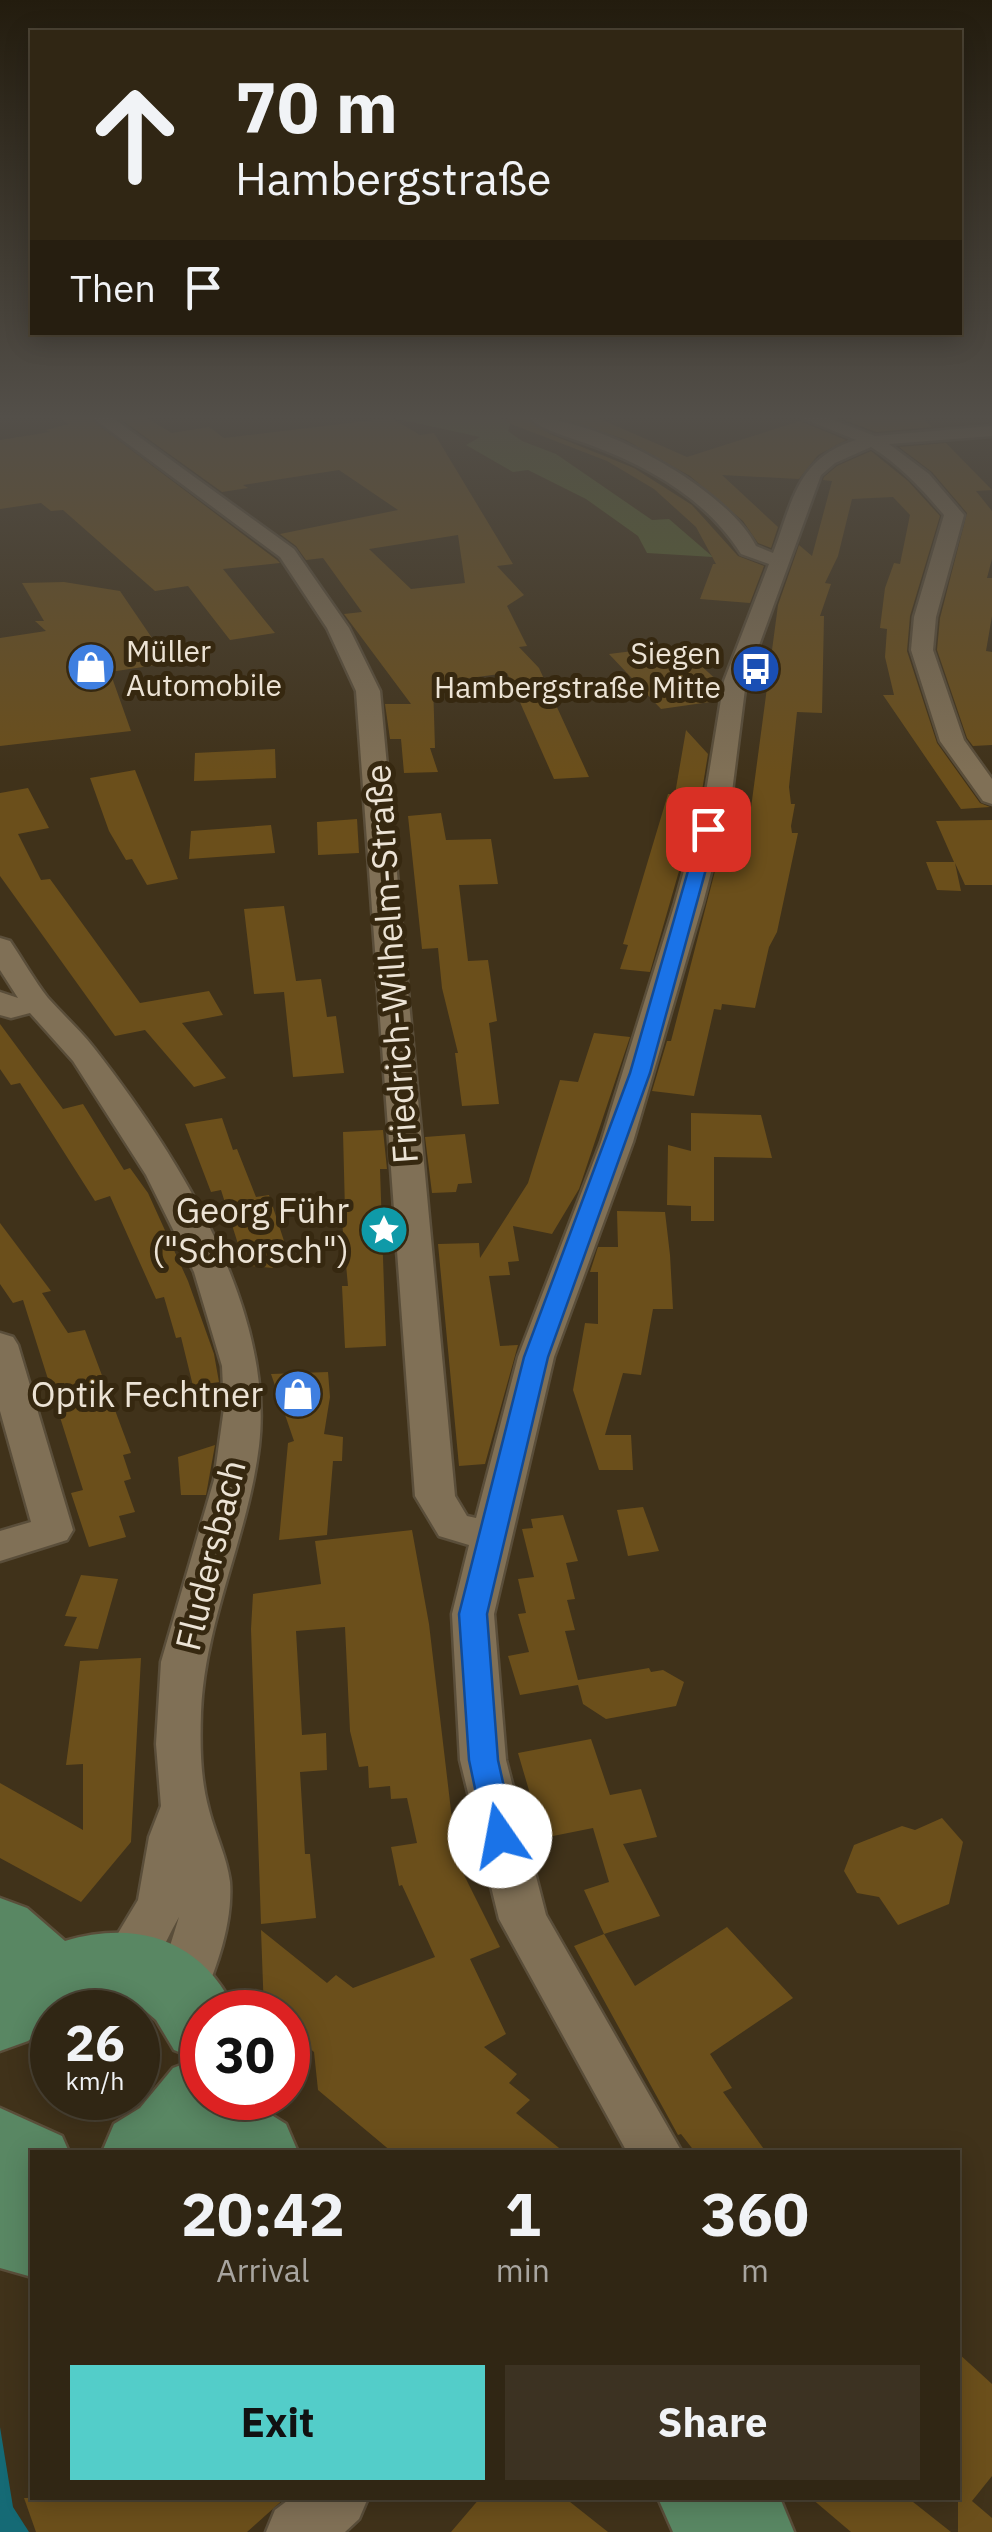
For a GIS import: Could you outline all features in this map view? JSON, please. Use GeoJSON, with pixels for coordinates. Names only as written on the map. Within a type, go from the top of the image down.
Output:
{"type":"FeatureCollection","features":[{"type":"Feature","properties":{"kind":"main road"},"geometry":{"type":"LineString","coordinates":[[0,2147],[30,2163]]}},
{"type":"Feature","properties":{"kind":"main road"},"geometry":{"type":"LineString","coordinates":[[0,2226],[30,2234]]}},
{"type":"Feature","properties":{"kind":"main road"},"geometry":{"type":"LineString","coordinates":[[708,2500],[746,2532]]}},
{"type":"Feature","properties":{"kind":"street","name":"Friedrich-Wilhelm-Straße"},"geometry":{"type":"LineString","coordinates":[[265,536],[287,552],[338,628],[368,690],[435,1496],[453,1526],[490,1537]]}},
{"type":"Feature","properties":{"kind":"street"},"geometry":{"type":"LineString","coordinates":[[741,536],[748,550],[782,560]]}},
{"type":"Feature","properties":{"kind":"street"},"geometry":{"type":"LineString","coordinates":[[654,2150],[523,1919],[483,1760],[473,1614],[536,1357],[560,1284],[617,1142],[718,792],[735,681],[790,536]]}},
{"type":"Feature","properties":{"kind":"street"},"geometry":{"type":"LineString","coordinates":[[948,536],[925,617],[922,650],[952,741],[992,796]]}},
{"type":"Feature","properties":{"kind":"street","name":"Fludersbach"},"geometry":{"type":"LineString","coordinates":[[0,947],[16,1009],[84,1054],[156,1165],[217,1285],[239,1352],[243,1408],[234,1476],[217,1549],[190,1618],[181,1676],[178,1742],[184,1806],[172,1837],[161,1904],[93,1984]]}},
{"type":"Feature","properties":{"kind":"street"},"geometry":{"type":"LineString","coordinates":[[0,1346],[53,1530],[0,1546]]}},
{"type":"Feature","properties":{"kind":"street"},"geometry":{"type":"LineString","coordinates":[[297,2532],[336,2500]]}},
{"type":"Feature","properties":{"kind":"green space"},"geometry":{"type":"Polygon","coordinates":[[[638,536],[689,536],[713,557],[647,553],[638,536]]]}},
{"type":"Feature","properties":{"kind":"water"},"geometry":{"type":"Polygon","coordinates":[[[0,2427],[13,2507],[29,2532],[0,2532],[0,2427]]]}},
{"type":"Feature","properties":{"kind":"building"},"geometry":{"type":"Polygon","coordinates":[[[93,536],[245,536],[280,563],[223,569],[275,633],[230,640],[188,586],[155,591],[93,536]]]}},
{"type":"Feature","properties":{"kind":"building"},"geometry":{"type":"Polygon","coordinates":[[[283,536],[451,536],[369,549],[411,589],[465,583],[458,536],[496,536],[513,564],[497,566],[524,595],[507,606],[527,646],[519,647],[539,668],[589,777],[554,779],[507,673],[433,683],[435,748],[430,748],[438,772],[404,773],[401,739],[390,739],[385,704],[411,704],[344,614],[362,612],[323,558],[306,560],[283,536]]]}},
{"type":"Feature","properties":{"kind":"building"},"geometry":{"type":"Polygon","coordinates":[[[701,536],[720,536],[738,556],[764,566],[750,603],[700,599],[716,564],[701,536]]]}},
{"type":"Feature","properties":{"kind":"building"},"geometry":{"type":"Polygon","coordinates":[[[753,536],[775,536],[771,548],[758,543],[753,536]]]}},
{"type":"Feature","properties":{"kind":"building"},"geometry":{"type":"Polygon","coordinates":[[[817,536],[843,536],[825,583],[831,584],[820,616],[824,616],[822,713],[797,712],[789,787],[791,804],[795,804],[792,833],[798,833],[777,932],[769,947],[755,1008],[722,1004],[721,1010],[714,1009],[694,1096],[652,1091],[667,1041],[671,1041],[728,821],[749,823],[778,605],[799,545],[812,556],[817,536]]]}},
{"type":"Feature","properties":{"kind":"building"},"geometry":{"type":"Polygon","coordinates":[[[906,536],[934,536],[910,616],[907,651],[937,743],[980,803],[990,807],[961,809],[883,695],[894,695],[885,657],[887,629],[880,628],[885,588],[894,563],[900,564],[906,536]]]}},
{"type":"Feature","properties":{"kind":"building"},"geometry":{"type":"Polygon","coordinates":[[[961,536],[992,536],[987,578],[992,578],[992,616],[986,651],[992,652],[992,745],[973,746],[967,738],[937,650],[940,618],[961,536]]]}},
{"type":"Feature","properties":{"kind":"building"},"geometry":{"type":"Polygon","coordinates":[[[64,582],[120,591],[169,663],[110,672],[131,731],[0,746],[0,638],[46,631],[35,621],[44,621],[22,583],[64,582]]]}},
{"type":"Feature","properties":{"kind":"building"},"geometry":{"type":"Polygon","coordinates":[[[675,648],[697,662],[720,683],[717,701],[661,709],[609,654],[675,648]]]}},
{"type":"Feature","properties":{"kind":"building"},"geometry":{"type":"Polygon","coordinates":[[[686,730],[708,754],[702,791],[650,972],[620,969],[628,945],[623,944],[668,794],[675,794],[686,730]]]}},
{"type":"Feature","properties":{"kind":"building"},"geometry":{"type":"Polygon","coordinates":[[[275,749],[276,778],[194,781],[195,753],[275,749]]]}},
{"type":"Feature","properties":{"kind":"building"},"geometry":{"type":"Polygon","coordinates":[[[135,770],[178,879],[147,885],[109,831],[90,778],[135,770]]]}},
{"type":"Feature","properties":{"kind":"building"},"geometry":{"type":"Polygon","coordinates":[[[28,788],[49,828],[18,834],[41,880],[50,879],[140,1003],[209,991],[223,1015],[182,1023],[226,1078],[194,1087],[145,1030],[115,1036],[0,876],[0,793],[28,788]]]}},
{"type":"Feature","properties":{"kind":"building"},"geometry":{"type":"Polygon","coordinates":[[[441,813],[446,840],[491,839],[498,884],[459,885],[468,961],[488,960],[497,1021],[489,1023],[499,1104],[462,1106],[458,1053],[442,988],[438,948],[422,949],[408,816],[441,813]]]}},
{"type":"Feature","properties":{"kind":"building"},"geometry":{"type":"Polygon","coordinates":[[[357,819],[359,853],[318,855],[317,822],[357,819]]]}},
{"type":"Feature","properties":{"kind":"building"},"geometry":{"type":"Polygon","coordinates":[[[992,820],[992,885],[965,885],[955,863],[961,891],[937,890],[926,862],[954,862],[936,821],[992,820]]]}},
{"type":"Feature","properties":{"kind":"building"},"geometry":{"type":"Polygon","coordinates":[[[271,825],[275,853],[189,859],[191,831],[271,825]]]}},
{"type":"Feature","properties":{"kind":"building"},"geometry":{"type":"Polygon","coordinates":[[[284,906],[296,981],[321,979],[327,1017],[336,1016],[344,1073],[293,1077],[284,992],[254,994],[244,909],[284,906]]]}},
{"type":"Feature","properties":{"kind":"building"},"geometry":{"type":"Polygon","coordinates":[[[0,1024],[63,1109],[83,1104],[124,1170],[130,1168],[148,1193],[188,1281],[214,1354],[219,1382],[193,1386],[181,1337],[176,1338],[164,1297],[156,1299],[110,1196],[95,1201],[20,1083],[11,1085],[0,1069],[0,1024]]]}},
{"type":"Feature","properties":{"kind":"building"},"geometry":{"type":"Polygon","coordinates":[[[594,1033],[630,1037],[579,1189],[552,1234],[513,1226],[519,1261],[508,1262],[510,1275],[489,1276],[500,1346],[518,1345],[485,1464],[459,1466],[438,1244],[479,1243],[480,1258],[528,1183],[560,1080],[578,1082],[594,1033]]]}},
{"type":"Feature","properties":{"kind":"building"},"geometry":{"type":"Polygon","coordinates":[[[691,1113],[761,1115],[772,1158],[714,1157],[714,1221],[691,1221],[691,1206],[667,1205],[668,1145],[691,1151],[691,1113]]]}},
{"type":"Feature","properties":{"kind":"building"},"geometry":{"type":"Polygon","coordinates":[[[222,1118],[256,1197],[269,1195],[285,1244],[272,1247],[277,1260],[270,1262],[273,1268],[230,1264],[222,1247],[238,1244],[221,1190],[211,1192],[185,1124],[222,1118]]]}},
{"type":"Feature","properties":{"kind":"building"},"geometry":{"type":"Polygon","coordinates":[[[383,1130],[387,1169],[380,1169],[386,1346],[345,1348],[342,1286],[348,1286],[341,1211],[345,1211],[343,1132],[383,1130]]]}},
{"type":"Feature","properties":{"kind":"building"},"geometry":{"type":"Polygon","coordinates":[[[465,1134],[472,1183],[458,1184],[456,1192],[432,1193],[425,1137],[465,1134]]]}},
{"type":"Feature","properties":{"kind":"building"},"geometry":{"type":"Polygon","coordinates":[[[617,1211],[665,1212],[673,1309],[653,1309],[641,1375],[623,1373],[605,1435],[631,1435],[633,1470],[599,1470],[573,1390],[585,1323],[598,1324],[598,1272],[590,1272],[598,1247],[618,1247],[617,1211]]]}},
{"type":"Feature","properties":{"kind":"building"},"geometry":{"type":"Polygon","coordinates":[[[0,1223],[51,1291],[42,1293],[68,1333],[85,1330],[131,1453],[123,1455],[131,1479],[124,1481],[135,1512],[119,1516],[126,1537],[89,1547],[71,1493],[83,1490],[23,1300],[13,1303],[0,1284],[0,1223]]]}},
{"type":"Feature","properties":{"kind":"building"},"geometry":{"type":"Polygon","coordinates":[[[328,1372],[330,1397],[324,1434],[343,1437],[342,1461],[333,1461],[327,1535],[279,1540],[288,1443],[294,1441],[271,1374],[328,1372]]]}},
{"type":"Feature","properties":{"kind":"building"},"geometry":{"type":"Polygon","coordinates":[[[215,1445],[206,1495],[181,1495],[178,1457],[215,1445]]]}},
{"type":"Feature","properties":{"kind":"building"},"geometry":{"type":"Polygon","coordinates":[[[643,1507],[659,1551],[628,1556],[617,1510],[643,1507]]]}},
{"type":"Feature","properties":{"kind":"building"},"geometry":{"type":"Polygon","coordinates":[[[563,1515],[578,1561],[566,1563],[575,1599],[567,1600],[575,1630],[565,1631],[578,1680],[649,1668],[651,1672],[663,1670],[684,1682],[676,1706],[606,1719],[583,1704],[578,1685],[520,1695],[508,1656],[529,1652],[518,1614],[526,1613],[518,1579],[534,1577],[522,1529],[533,1528],[531,1519],[563,1515]]]}},
{"type":"Feature","properties":{"kind":"building"},"geometry":{"type":"Polygon","coordinates":[[[412,1530],[429,1624],[454,1836],[463,1873],[500,1947],[470,1959],[506,2034],[484,2047],[517,2074],[509,2083],[530,2100],[516,2113],[562,2150],[390,2150],[318,2090],[314,2052],[310,2049],[310,1990],[263,1990],[261,1930],[327,1983],[336,1975],[353,1988],[435,1957],[402,1885],[399,1886],[391,1847],[417,1843],[407,1798],[391,1799],[390,1786],[369,1788],[368,1766],[359,1767],[350,1731],[345,1627],[296,1631],[302,1735],[326,1733],[327,1770],[300,1772],[305,1854],[310,1854],[316,1918],[261,1924],[253,1594],[321,1584],[315,1541],[412,1530]]]}},
{"type":"Feature","properties":{"kind":"building"},"geometry":{"type":"Polygon","coordinates":[[[81,1575],[118,1579],[98,1649],[64,1646],[77,1617],[65,1616],[81,1575]]]}},
{"type":"Feature","properties":{"kind":"building"},"geometry":{"type":"Polygon","coordinates":[[[141,1658],[131,1842],[81,1902],[0,1858],[0,1783],[83,1830],[83,1764],[66,1765],[80,1661],[141,1658]]]}},
{"type":"Feature","properties":{"kind":"building"},"geometry":{"type":"Polygon","coordinates":[[[591,1739],[610,1795],[641,1789],[657,1837],[623,1844],[660,1916],[604,1934],[584,1890],[609,1882],[593,1828],[543,1838],[518,1753],[591,1739]]]}},
{"type":"Feature","properties":{"kind":"building"},"geometry":{"type":"Polygon","coordinates":[[[942,1818],[963,1842],[949,1904],[898,1925],[879,1897],[857,1893],[844,1871],[854,1845],[902,1826],[915,1830],[942,1818]]]}},
{"type":"Feature","properties":{"kind":"building"},"geometry":{"type":"Polygon","coordinates":[[[727,1927],[793,1998],[710,2054],[732,2088],[723,2092],[765,2150],[693,2150],[678,2135],[574,1946],[604,1934],[635,1986],[727,1927]]]}},
{"type":"Feature","properties":{"kind":"building"},"geometry":{"type":"Polygon","coordinates":[[[960,2355],[992,2384],[992,2476],[972,2501],[992,2518],[992,2532],[958,2532],[960,2355]]]}},
{"type":"Feature","properties":{"kind":"building"},"geometry":{"type":"Polygon","coordinates":[[[24,2498],[283,2500],[247,2532],[36,2532],[24,2498]]]}},
{"type":"Feature","properties":{"kind":"building"},"geometry":{"type":"Polygon","coordinates":[[[478,2500],[568,2500],[608,2532],[451,2532],[478,2500]]]}},
{"type":"Feature","properties":{"kind":"building"},"geometry":{"type":"Polygon","coordinates":[[[813,2500],[911,2500],[951,2532],[851,2532],[813,2500]]]}},
{"type":"Feature","properties":{"kind":"place","name":"Müller Automobile"},"geometry":{"type":"Point","coordinates":[91,667]}},
{"type":"Feature","properties":{"kind":"place","name":"Siegen Hambergstraße Mitte"},"geometry":{"type":"Point","coordinates":[756,669]}},
{"type":"Feature","properties":{"kind":"place","name":"Georg Führ (\"Schorsch\")"},"geometry":{"type":"Point","coordinates":[384,1230]}},
{"type":"Feature","properties":{"kind":"place","name":"Optik Fechtner"},"geometry":{"type":"Point","coordinates":[298,1394]}},
{"type":"Feature","properties":{"kind":"route"},"geometry":{"type":"LineString","coordinates":[[500,1836],[483,1760],[473,1614],[536,1357],[640,1073],[708,829]]}}]}
